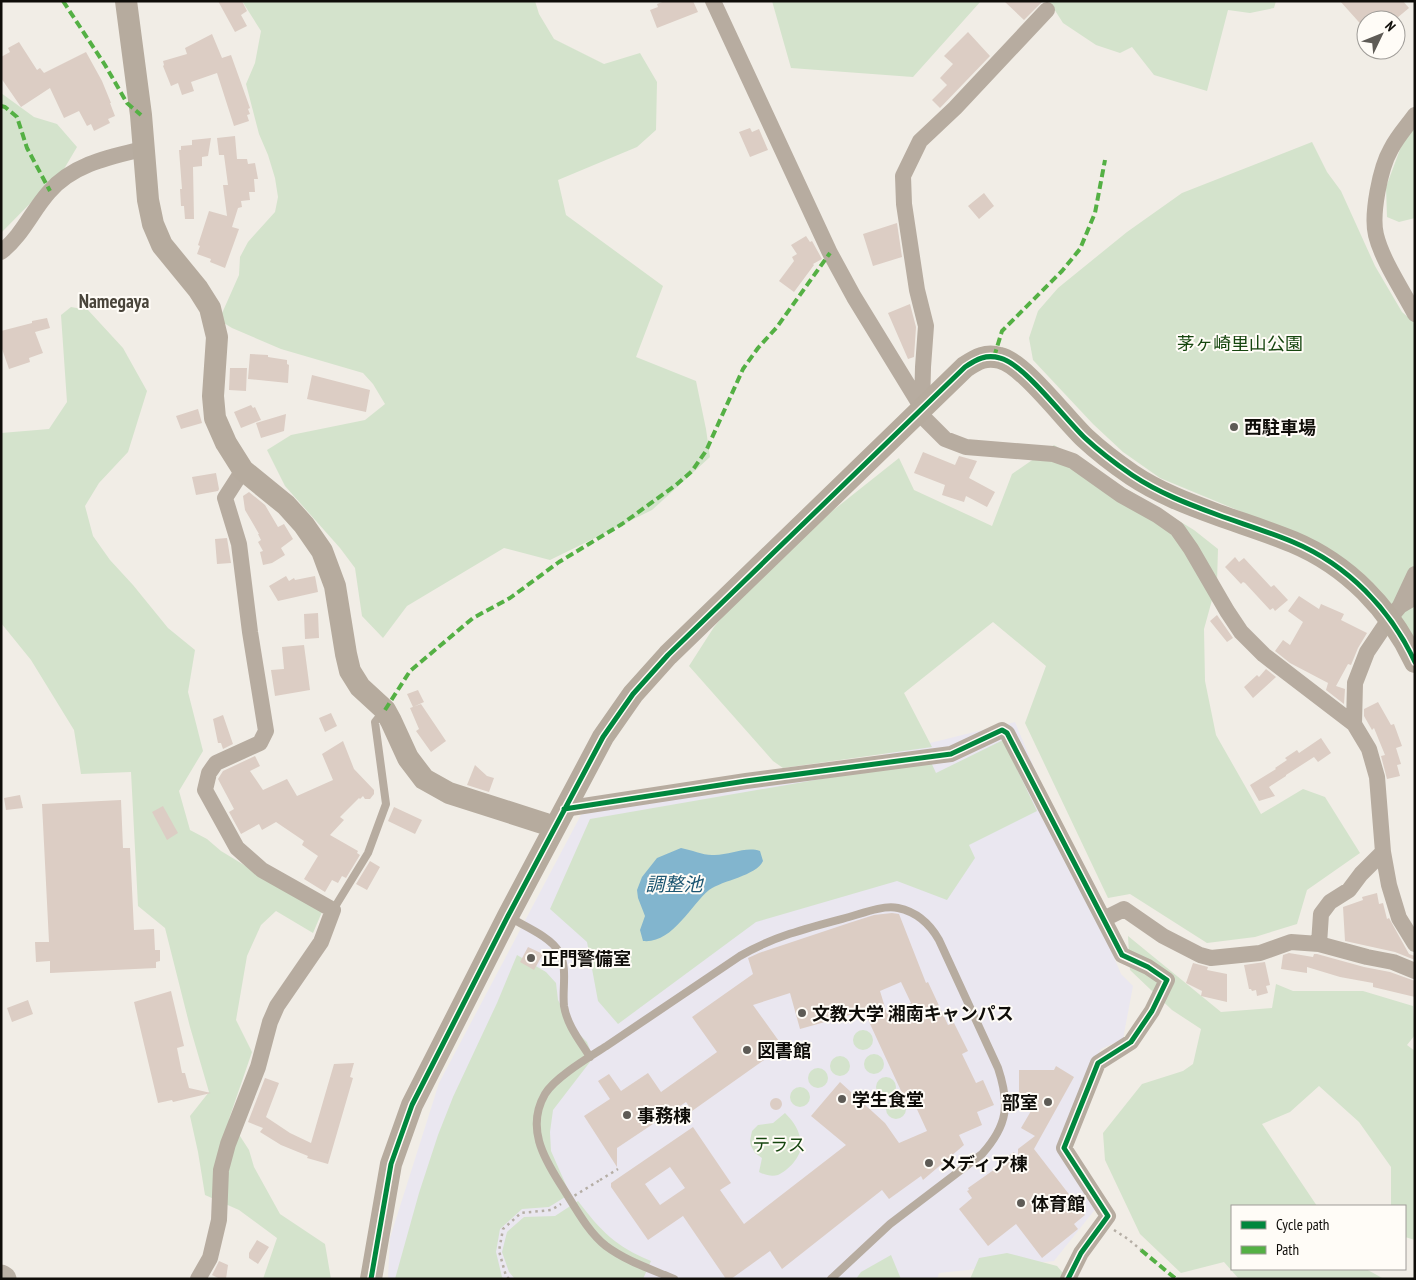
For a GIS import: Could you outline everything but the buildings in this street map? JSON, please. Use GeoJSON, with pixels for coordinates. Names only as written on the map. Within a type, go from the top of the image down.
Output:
{"type":"FeatureCollection","features":[{"type":"Feature","properties":{"kind":"street"},"geometry":{"type":"LineString","coordinates":[[126,1],[141,115],[148,200],[156,231],[162,245],[198,289],[210,308],[217,337],[213,396],[216,418],[226,442],[243,470],[286,504],[304,525],[322,552],[335,586],[350,671],[360,687],[384,710],[408,758],[424,779],[449,793],[560,818],[746,781],[952,754],[1002,730],[1008,733],[1122,955],[1148,967],[1167,980],[1152,1011],[1131,1042],[1098,1063],[1064,1148],[1108,1216],[1080,1253],[1068,1279]]}},
{"type":"Feature","properties":{"kind":"street"},"geometry":{"type":"LineString","coordinates":[[713,1],[830,253],[920,410],[944,440],[966,447],[1053,454],[1073,461],[1121,495],[1157,515],[1177,529],[1192,549],[1241,632],[1264,655],[1354,724],[1369,749],[1377,777],[1383,852],[1389,884],[1399,918],[1415,944]]}},
{"type":"Feature","properties":{"kind":"street"},"geometry":{"type":"LineString","coordinates":[[920,410],[926,326],[917,290],[904,204],[903,176],[920,141],[955,108],[1047,10]]}},
{"type":"Feature","properties":{"kind":"street"},"geometry":{"type":"LineString","coordinates":[[1415,115],[1390,151],[1380,182],[1374,212],[1376,235],[1386,259],[1415,314]]}},
{"type":"Feature","properties":{"kind":"street"},"geometry":{"type":"LineString","coordinates":[[1,252],[11,245],[50,191],[66,177],[85,166],[105,158],[143,149]]}},
{"type":"Feature","properties":{"kind":"street"},"geometry":{"type":"LineString","coordinates":[[371,1279],[391,1164],[399,1137],[412,1105],[508,916],[603,737],[633,694],[668,655],[965,366],[986,356],[1001,358],[1017,366],[1084,437],[1107,457],[1141,481],[1177,499],[1294,543],[1323,558],[1395,612],[1406,644],[1415,662]]}},
{"type":"Feature","properties":{"kind":"street"},"geometry":{"type":"LineString","coordinates":[[198,1279],[210,1258],[219,1220],[221,1170],[228,1144],[258,1067],[270,1022],[276,1006],[321,942],[333,910],[262,870],[237,848],[205,790],[209,773],[216,763],[260,743],[266,731],[250,632],[239,544],[225,498],[243,470]]}},
{"type":"Feature","properties":{"kind":"street"},"geometry":{"type":"LineString","coordinates":[[1354,724],[1355,683],[1367,652],[1395,612],[1415,574]]}},
{"type":"Feature","properties":{"kind":"street"},"geometry":{"type":"LineString","coordinates":[[1395,612],[1415,597]]}},
{"type":"Feature","properties":{"kind":"street"},"geometry":{"type":"LineString","coordinates":[[1318,944],[1321,914],[1325,908],[1330,902],[1349,890],[1361,874],[1383,852]]}},
{"type":"Feature","properties":{"kind":"street"},"geometry":{"type":"LineString","coordinates":[[1104,919],[1124,909],[1163,936],[1200,955],[1211,958],[1260,953],[1291,942],[1318,944],[1393,962],[1415,971]]}},
{"type":"Feature","properties":{"kind":"lane"},"geometry":{"type":"LineString","coordinates":[[333,910],[368,853],[386,804],[375,722],[384,710]]}},
{"type":"Feature","properties":{"kind":"lane"},"geometry":{"type":"LineString","coordinates":[[674,1279],[622,1256],[605,1245],[592,1232],[542,1152],[536,1130],[539,1110],[546,1093],[556,1081],[740,956],[775,938],[864,912],[897,908],[918,916],[931,927],[939,940],[998,1068],[1004,1087],[1006,1106],[1002,1126],[993,1142],[982,1154],[890,1224],[831,1279]]}},
{"type":"Feature","properties":{"kind":"lane"},"geometry":{"type":"LineString","coordinates":[[508,916],[549,940],[559,952],[563,965],[564,1006],[568,1023],[590,1057]]}},
{"type":"Feature","properties":{"kind":"path"},"geometry":{"type":"LineString","coordinates":[[509,1279],[506,1276],[499,1251],[503,1229],[522,1213],[551,1210],[618,1169]]}},
{"type":"Feature","properties":{"kind":"path"},"geometry":{"type":"LineString","coordinates":[[1103,1224],[1128,1238],[1141,1250]]}},
{"type":"Feature","properties":{"kind":"shaded area","name":"文教大学 湘南キャンパス"},"geometry":{"type":"Polygon","coordinates":[[[1015,722],[1121,974],[1133,986],[1123,1039],[1101,1049],[1089,1073],[1063,1147],[1101,1202],[1054,1261],[939,1273],[937,1279],[388,1279],[390,1238],[439,1083],[583,811],[849,763],[1015,722]]]}},
{"type":"Feature","properties":{"kind":"green space"},"geometry":{"type":"Polygon","coordinates":[[[242,1],[535,1],[539,14],[554,39],[604,64],[640,53],[657,82],[656,130],[637,147],[558,180],[566,215],[663,286],[636,357],[696,381],[710,457],[652,510],[550,560],[504,548],[407,606],[383,638],[362,616],[355,568],[340,548],[285,486],[267,450],[291,435],[365,420],[385,404],[373,384],[363,373],[281,349],[232,328],[219,320],[239,275],[240,257],[248,242],[275,212],[278,197],[275,178],[259,134],[246,84],[255,63],[261,31],[242,1]]]}},
{"type":"Feature","properties":{"kind":"green space"},"geometry":{"type":"Polygon","coordinates":[[[772,1],[981,1],[913,77],[791,68],[772,1]]]}},
{"type":"Feature","properties":{"kind":"green space"},"geometry":{"type":"Polygon","coordinates":[[[1049,1],[1276,1],[1274,8],[1250,13],[1228,10],[1207,91],[1154,75],[1132,47],[1120,53],[1096,45],[1063,23],[1049,1]]]}},
{"type":"Feature","properties":{"kind":"green space"},"geometry":{"type":"Polygon","coordinates":[[[1,93],[34,117],[57,124],[77,147],[64,169],[1,233],[1,93]]]}},
{"type":"Feature","properties":{"kind":"green space"},"geometry":{"type":"Polygon","coordinates":[[[1415,128],[1415,218],[1399,222],[1387,217],[1386,187],[1402,144],[1415,128]]]}},
{"type":"Feature","properties":{"kind":"green space","name":"茅ヶ崎里山公園"},"geometry":{"type":"Polygon","coordinates":[[[1312,142],[1327,172],[1341,191],[1375,266],[1402,312],[1415,323],[1415,649],[1307,539],[1160,478],[1123,452],[1093,424],[1033,360],[1029,338],[1038,311],[1058,288],[1127,232],[1182,193],[1312,142]]]}},
{"type":"Feature","properties":{"kind":"green space"},"geometry":{"type":"Polygon","coordinates":[[[71,307],[88,310],[123,348],[147,391],[128,452],[99,483],[85,506],[93,536],[110,560],[168,628],[195,650],[188,692],[203,751],[179,791],[190,830],[322,912],[313,933],[276,911],[261,925],[247,956],[236,1020],[252,1052],[229,1119],[249,1150],[254,1167],[280,1214],[325,1244],[331,1279],[263,1279],[277,1238],[239,1210],[205,1195],[190,1116],[209,1092],[190,1027],[165,928],[138,906],[131,772],[81,774],[74,730],[31,660],[1,623],[1,433],[49,429],[67,402],[61,315],[71,307]]]}},
{"type":"Feature","properties":{"kind":"green space"},"geometry":{"type":"Polygon","coordinates":[[[1054,445],[1194,530],[1218,549],[1217,582],[1204,629],[1205,681],[1216,735],[1261,814],[1303,789],[1325,797],[1360,853],[1307,890],[1297,924],[1255,937],[1207,943],[1130,894],[1108,898],[1025,723],[1046,666],[993,622],[904,693],[932,747],[783,768],[773,761],[689,666],[714,627],[739,597],[802,535],[899,458],[914,490],[992,526],[1012,474],[1054,445]]]}},
{"type":"Feature","properties":{"kind":"green space"},"geometry":{"type":"Polygon","coordinates":[[[1003,740],[1037,811],[969,845],[975,858],[947,900],[897,881],[756,922],[618,1024],[598,1001],[587,942],[550,909],[590,819],[930,760],[936,773],[1003,740]]]}},
{"type":"Feature","properties":{"kind":"green space"},"geometry":{"type":"Polygon","coordinates":[[[1128,936],[1221,1012],[1272,1008],[1276,984],[1293,991],[1363,991],[1413,1006],[1415,1035],[1407,1045],[1415,1051],[1415,1240],[1406,1237],[1406,1205],[1391,1205],[1391,1167],[1359,1122],[1319,1086],[1290,1112],[1262,1124],[1316,1205],[1231,1205],[1231,1270],[1224,1262],[1181,1273],[1140,1234],[1105,1160],[1103,1133],[1142,1084],[1183,1071],[1193,1064],[1201,1029],[1172,1010],[1130,970],[1128,936]]]}},
{"type":"Feature","properties":{"kind":"green space"},"geometry":{"type":"Polygon","coordinates":[[[517,955],[546,972],[556,983],[558,1000],[572,1027],[587,1042],[593,1058],[553,1110],[550,1132],[551,1151],[570,1194],[549,1207],[522,1209],[500,1229],[496,1252],[504,1279],[395,1279],[419,1193],[438,1135],[453,1097],[517,955]]]}},
{"type":"Feature","properties":{"kind":"green space"},"geometry":{"type":"Polygon","coordinates":[[[859,1030],[867,1030],[873,1036],[873,1044],[867,1050],[859,1050],[853,1044],[853,1036],[859,1030]]]}},
{"type":"Feature","properties":{"kind":"green space"},"geometry":{"type":"Polygon","coordinates":[[[870,1054],[878,1054],[884,1060],[884,1068],[878,1074],[870,1074],[864,1068],[864,1060],[870,1054]]]}},
{"type":"Feature","properties":{"kind":"green space"},"geometry":{"type":"Polygon","coordinates":[[[836,1056],[844,1056],[850,1062],[850,1070],[844,1076],[836,1076],[830,1070],[830,1062],[836,1056]]]}},
{"type":"Feature","properties":{"kind":"green space"},"geometry":{"type":"Polygon","coordinates":[[[814,1068],[822,1068],[828,1074],[828,1082],[822,1088],[814,1088],[808,1082],[808,1074],[814,1068]]]}},
{"type":"Feature","properties":{"kind":"green space"},"geometry":{"type":"Polygon","coordinates":[[[882,1077],[890,1077],[896,1083],[896,1091],[890,1097],[882,1097],[876,1091],[876,1083],[882,1077]]]}},
{"type":"Feature","properties":{"kind":"green space"},"geometry":{"type":"Polygon","coordinates":[[[796,1087],[804,1087],[810,1093],[810,1101],[804,1107],[796,1107],[790,1101],[790,1093],[796,1087]]]}},
{"type":"Feature","properties":{"kind":"green space"},"geometry":{"type":"Polygon","coordinates":[[[892,1099],[900,1099],[906,1105],[906,1113],[900,1119],[892,1119],[886,1113],[886,1105],[892,1099]]]}},
{"type":"Feature","properties":{"kind":"green space","name":"テラス"},"geometry":{"type":"Polygon","coordinates":[[[785,1113],[798,1131],[801,1149],[794,1162],[782,1173],[773,1176],[764,1174],[759,1172],[762,1158],[755,1153],[751,1146],[752,1131],[758,1125],[773,1123],[785,1113]]]}},
{"type":"Feature","properties":{"kind":"green space"},"geometry":{"type":"Polygon","coordinates":[[[578,1201],[594,1221],[618,1244],[651,1261],[643,1279],[515,1279],[509,1272],[502,1252],[507,1232],[524,1217],[555,1216],[578,1201]]]}},
{"type":"Feature","properties":{"kind":"green space"},"geometry":{"type":"Polygon","coordinates":[[[1007,1253],[1057,1266],[1068,1279],[970,1279],[979,1258],[1007,1253]]]}},
{"type":"Feature","properties":{"kind":"green space"},"geometry":{"type":"Polygon","coordinates":[[[891,1255],[901,1279],[856,1279],[861,1272],[891,1255]]]}},
{"type":"Feature","properties":{"kind":"green space"},"geometry":{"type":"Polygon","coordinates":[[[1231,1270],[1368,1270],[1384,1279],[1239,1279],[1231,1270]]]}},
{"type":"Feature","properties":{"kind":"water","name":"調整池"},"geometry":{"type":"Polygon","coordinates":[[[681,848],[712,855],[754,850],[760,851],[763,861],[747,874],[709,890],[680,923],[663,937],[643,941],[640,930],[645,916],[637,890],[642,877],[657,858],[681,848]]]}},
{"type":"Feature","properties":{"kind":"marked path"},"geometry":{"type":"LineString","coordinates":[[63,1],[105,65],[127,103],[141,115]]}},
{"type":"Feature","properties":{"kind":"marked path"},"geometry":{"type":"LineString","coordinates":[[1,106],[17,117],[27,148],[50,191]]}},
{"type":"Feature","properties":{"kind":"marked path"},"geometry":{"type":"LineString","coordinates":[[994,357],[1002,331],[1062,271],[1080,249],[1095,213],[1105,160]]}},
{"type":"Feature","properties":{"kind":"marked path"},"geometry":{"type":"LineString","coordinates":[[385,710],[410,671],[473,618],[510,598],[559,562],[622,524],[676,485],[692,471],[706,451],[743,369],[758,348],[777,327],[830,253]]}},
{"type":"Feature","properties":{"kind":"marked path"},"geometry":{"type":"LineString","coordinates":[[1141,1250],[1176,1279]]}},
{"type":"Feature","properties":{"kind":"cycle path"},"geometry":{"type":"LineString","coordinates":[[371,1279],[391,1164],[412,1105],[508,916],[603,737],[633,694],[668,655],[965,367],[982,358],[990,357],[1000,358],[1009,362],[1032,380],[1091,443],[1108,458],[1142,481],[1196,507],[1293,542],[1332,563],[1349,576],[1380,607],[1393,624],[1415,662]]}},
{"type":"Feature","properties":{"kind":"cycle path"},"geometry":{"type":"LineString","coordinates":[[564,809],[746,781],[951,754],[1002,730],[1007,733],[1122,955],[1148,967],[1167,980],[1152,1011],[1131,1042],[1098,1063],[1064,1148],[1108,1216],[1081,1253],[1068,1279]]}},
{"type":"Feature","properties":{"kind":"place","name":"西駐車場"},"geometry":{"type":"Point","coordinates":[1234,427]}},
{"type":"Feature","properties":{"kind":"place","name":"正門警備室"},"geometry":{"type":"Point","coordinates":[531,958]}},
{"type":"Feature","properties":{"kind":"place","name":"文教大学 湘南キャンパス"},"geometry":{"type":"Point","coordinates":[802,1013]}},
{"type":"Feature","properties":{"kind":"place","name":"図書館"},"geometry":{"type":"Point","coordinates":[747,1050]}},
{"type":"Feature","properties":{"kind":"place","name":"学生食堂"},"geometry":{"type":"Point","coordinates":[842,1099]}},
{"type":"Feature","properties":{"kind":"place","name":"部室"},"geometry":{"type":"Point","coordinates":[1048,1102]}},
{"type":"Feature","properties":{"kind":"place","name":"事務棟"},"geometry":{"type":"Point","coordinates":[627,1115]}},
{"type":"Feature","properties":{"kind":"place","name":"メディア棟"},"geometry":{"type":"Point","coordinates":[929,1163]}},
{"type":"Feature","properties":{"kind":"place","name":"体育館"},"geometry":{"type":"Point","coordinates":[1021,1203]}},
{"type":"Feature","properties":{"kind":"district","name":"Namegaya"},"geometry":{"type":"Point","coordinates":[114,301]}}]}
